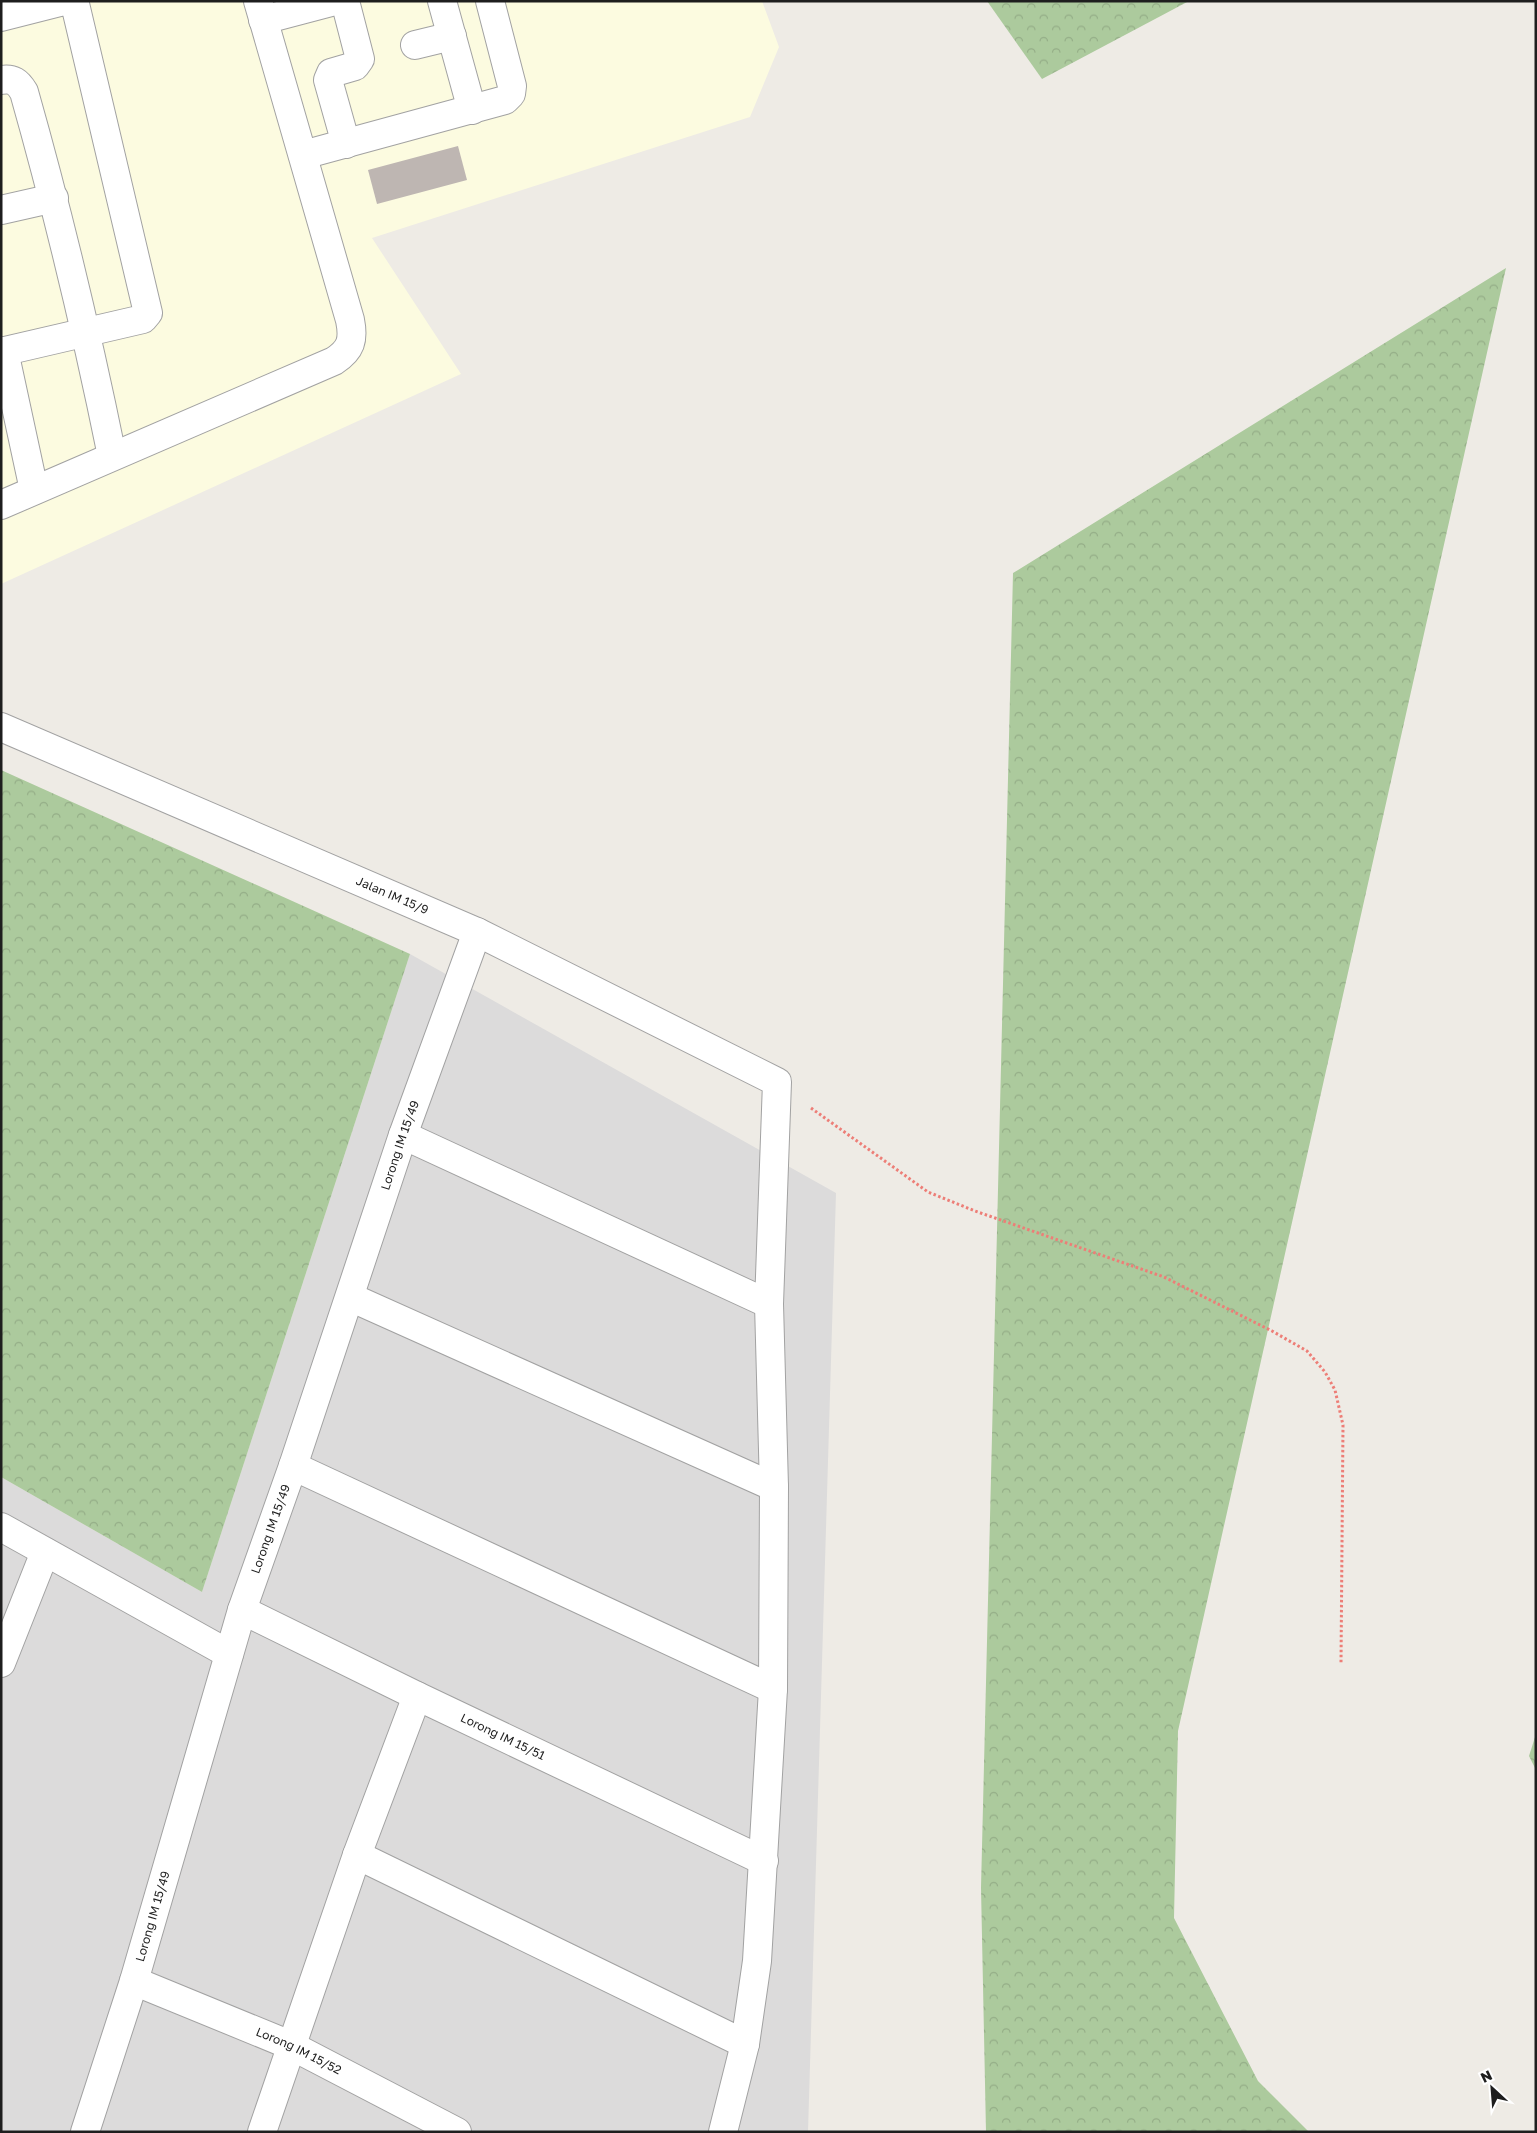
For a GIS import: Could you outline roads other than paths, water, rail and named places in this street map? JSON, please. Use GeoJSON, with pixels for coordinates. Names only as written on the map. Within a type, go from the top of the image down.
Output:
{"type":"FeatureCollection","features":[{"type":"Feature","properties":{"kind":"street"},"geometry":{"type":"LineString","coordinates":[[1,17],[64,1],[75,4],[77,8],[148,313],[143,319],[3,351],[34,490]]}},
{"type":"Feature","properties":{"kind":"street"},"geometry":{"type":"LineString","coordinates":[[1,505],[334,361],[346,354],[351,343],[352,330],[350,320],[261,11],[335,1]]}},
{"type":"Feature","properties":{"kind":"street"},"geometry":{"type":"LineString","coordinates":[[345,1],[360,59],[355,66],[331,73],[328,80],[346,144]]}},
{"type":"Feature","properties":{"kind":"street"},"geometry":{"type":"LineString","coordinates":[[442,1],[472,110]]}},
{"type":"Feature","properties":{"kind":"street"},"geometry":{"type":"LineString","coordinates":[[303,155],[498,104],[511,94],[512,86],[490,1]]}},
{"type":"Feature","properties":{"kind":"street"},"geometry":{"type":"LineString","coordinates":[[416,45],[452,36]]}},
{"type":"Feature","properties":{"kind":"street"},"geometry":{"type":"LineString","coordinates":[[1,80],[10,79],[17,82],[24,92],[54,198],[87,332],[112,456]]}},
{"type":"Feature","properties":{"kind":"street"},"geometry":{"type":"LineString","coordinates":[[1,210],[54,198]]}},
{"type":"Feature","properties":{"kind":"street","name":"Jalan IM 15/9"},"geometry":{"type":"LineString","coordinates":[[1,727],[477,932],[776,1082],[769,1304]]}},
{"type":"Feature","properties":{"kind":"street","name":"Lorong IM 15/49"},"geometry":{"type":"LineString","coordinates":[[85,2132],[134,1981],[242,1610],[293,1466],[403,1135],[477,932]]}},
{"type":"Feature","properties":{"kind":"street"},"geometry":{"type":"LineString","coordinates":[[403,1135],[769,1304],[774,1487],[773,1689],[764,1861],[757,1961],[744,2044],[723,2132]]}},
{"type":"Feature","properties":{"kind":"street"},"geometry":{"type":"LineString","coordinates":[[350,1297],[774,1487]]}},
{"type":"Feature","properties":{"kind":"street"},"geometry":{"type":"LineString","coordinates":[[293,1466],[773,1689]]}},
{"type":"Feature","properties":{"kind":"street"},"geometry":{"type":"LineString","coordinates":[[1,1527],[229,1654]]}},
{"type":"Feature","properties":{"kind":"street"},"geometry":{"type":"LineString","coordinates":[[1,1663],[45,1552]]}},
{"type":"Feature","properties":{"kind":"street","name":"Lorong IM 15/51"},"geometry":{"type":"LineString","coordinates":[[242,1610],[417,1696],[764,1861]]}},
{"type":"Feature","properties":{"kind":"street"},"geometry":{"type":"LineString","coordinates":[[262,2132],[290,2045],[357,1855],[417,1696]]}},
{"type":"Feature","properties":{"kind":"street"},"geometry":{"type":"LineString","coordinates":[[357,1855],[744,2044]]}},
{"type":"Feature","properties":{"kind":"street","name":"Lorong IM 15/52"},"geometry":{"type":"LineString","coordinates":[[134,1981],[290,2045],[451,2131]]}}]}
